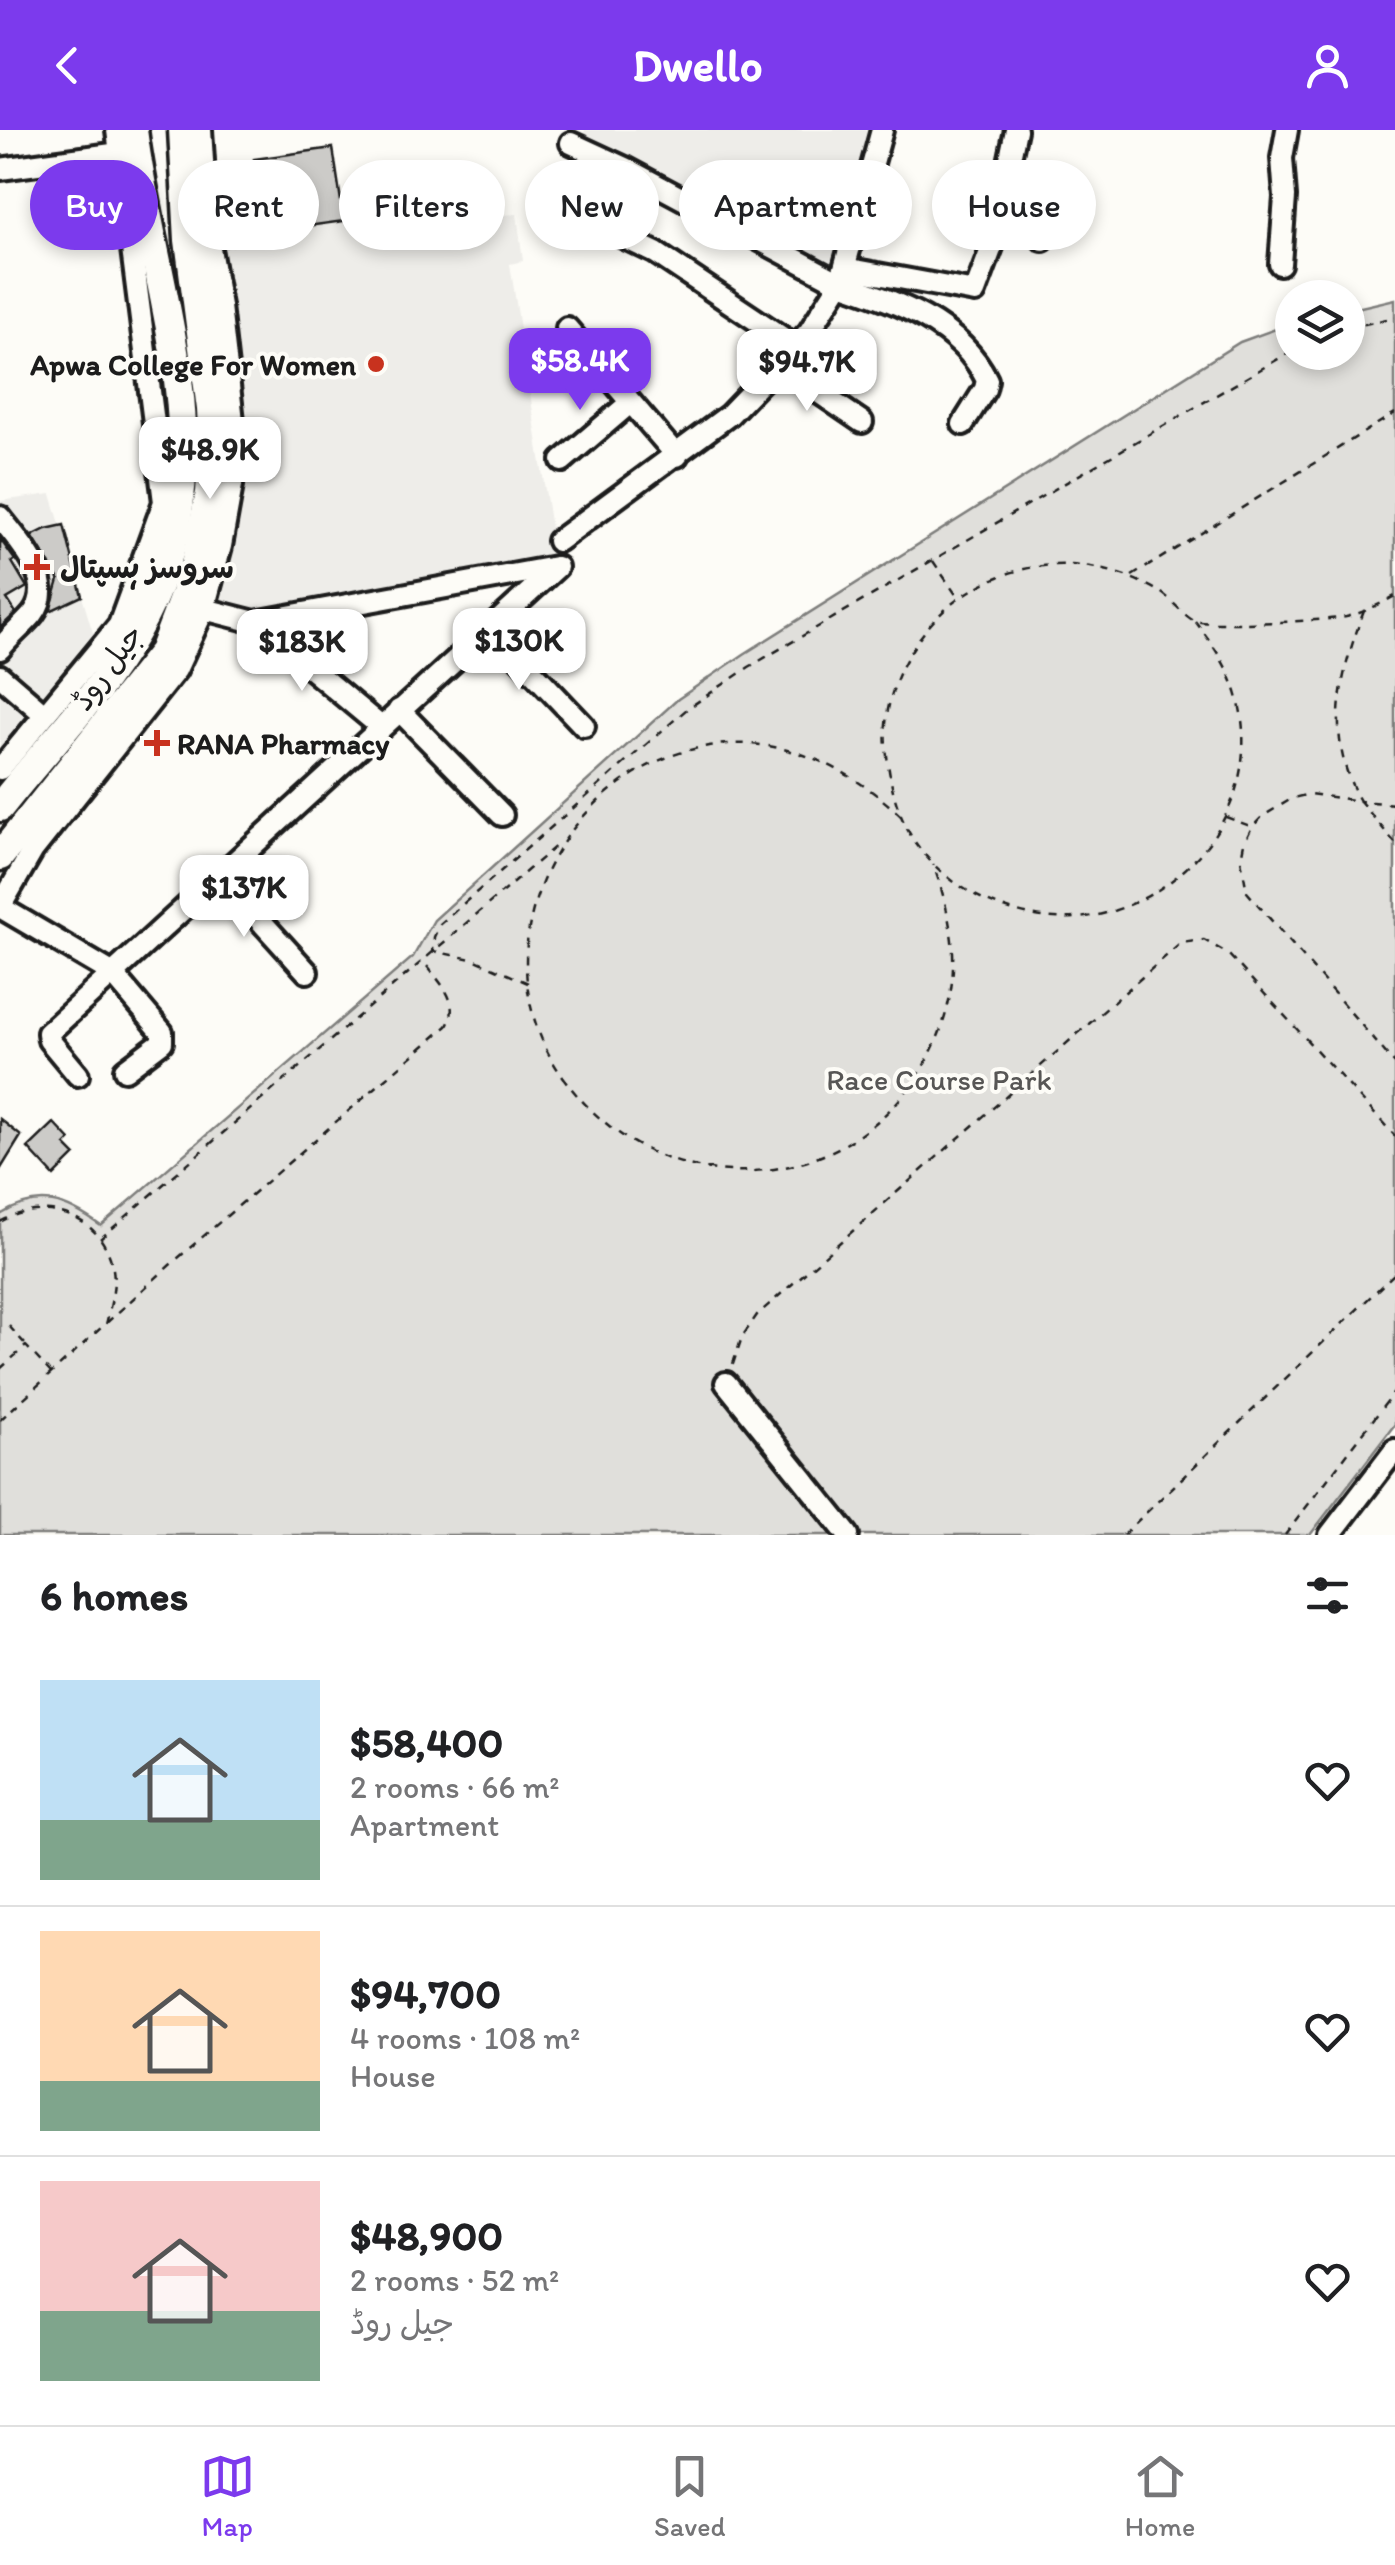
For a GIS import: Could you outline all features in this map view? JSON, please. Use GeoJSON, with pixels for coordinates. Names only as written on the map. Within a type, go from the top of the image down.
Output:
{"type":"FeatureCollection","features":[{"type":"Feature","properties":{"kind":"main road","name":"جیل روڈ"},"geometry":{"type":"LineString","coordinates":[[186,134],[189,160]]}},
{"type":"Feature","properties":{"kind":"main road","name":"جیل روڈ"},"geometry":{"type":"LineString","coordinates":[[0,807],[89,701],[134,635],[167,566],[175,538],[184,485],[183,418],[126,142]]}},
{"type":"Feature","properties":{"kind":"main road","name":"جیل روڈ"},"geometry":{"type":"LineString","coordinates":[[0,856],[163,652],[194,570],[210,493],[212,449],[199,250]]}},
{"type":"Feature","properties":{"kind":"street"},"geometry":{"type":"LineString","coordinates":[[0,769],[118,625],[164,502],[126,142],[117,130]]}},
{"type":"Feature","properties":{"kind":"street"},"geometry":{"type":"LineString","coordinates":[[558,541],[730,415],[780,366],[823,314],[842,275],[882,130]]}},
{"type":"Feature","properties":{"kind":"street"},"geometry":{"type":"LineString","coordinates":[[1009,160],[1016,130]]}},
{"type":"Feature","properties":{"kind":"street"},"geometry":{"type":"LineString","coordinates":[[1280,264],[1285,197],[1282,158],[1287,130]]}},
{"type":"Feature","properties":{"kind":"street"},"geometry":{"type":"LineString","coordinates":[[0,168],[126,142]]}},
{"type":"Feature","properties":{"kind":"street"},"geometry":{"type":"LineString","coordinates":[[572,144],[946,329],[986,380],[985,389],[963,424]]}},
{"type":"Feature","properties":{"kind":"street"},"geometry":{"type":"LineString","coordinates":[[125,1070],[164,1038],[112,974],[2,898],[33,850],[176,670],[204,609],[232,485],[233,421],[220,306],[202,250]]}},
{"type":"Feature","properties":{"kind":"street"},"geometry":{"type":"LineString","coordinates":[[652,250],[795,346]]}},
{"type":"Feature","properties":{"kind":"street"},"geometry":{"type":"LineString","coordinates":[[842,275],[976,292],[991,250]]}},
{"type":"Feature","properties":{"kind":"street"},"geometry":{"type":"LineString","coordinates":[[567,328],[677,456]]}},
{"type":"Feature","properties":{"kind":"street"},"geometry":{"type":"LineString","coordinates":[[780,366],[862,422]]}},
{"type":"Feature","properties":{"kind":"street"},"geometry":{"type":"LineString","coordinates":[[562,461],[630,403]]}},
{"type":"Feature","properties":{"kind":"street"},"geometry":{"type":"LineString","coordinates":[[0,516],[30,558],[42,588],[32,616],[0,648]]}},
{"type":"Feature","properties":{"kind":"street"},"geometry":{"type":"LineString","coordinates":[[78,1075],[48,1033],[557,566],[254,622],[204,609]]}},
{"type":"Feature","properties":{"kind":"street"},"geometry":{"type":"LineString","coordinates":[[254,622],[381,728]]}},
{"type":"Feature","properties":{"kind":"street"},"geometry":{"type":"LineString","coordinates":[[489,626],[584,726]]}},
{"type":"Feature","properties":{"kind":"street"},"geometry":{"type":"LineString","coordinates":[[0,676],[44,714]]}},
{"type":"Feature","properties":{"kind":"street"},"geometry":{"type":"LineString","coordinates":[[399,710],[502,816]]}},
{"type":"Feature","properties":{"kind":"street"},"geometry":{"type":"LineString","coordinates":[[218,874],[306,972]]}},
{"type":"Feature","properties":{"kind":"street"},"geometry":{"type":"LineString","coordinates":[[726,1383],[848,1535]]}},
{"type":"Feature","properties":{"kind":"street"},"geometry":{"type":"LineString","coordinates":[[1330,1535],[1395,1450]]}},
{"type":"Feature","properties":{"kind":"path"},"geometry":{"type":"LineString","coordinates":[[1365,324],[1395,317]]}},
{"type":"Feature","properties":{"kind":"path"},"geometry":{"type":"LineString","coordinates":[[433,951],[440,924],[687,709],[749,667],[1275,362]]}},
{"type":"Feature","properties":{"kind":"path"},"geometry":{"type":"LineString","coordinates":[[1131,577],[1395,413]]}},
{"type":"Feature","properties":{"kind":"path"},"geometry":{"type":"LineString","coordinates":[[932,560],[959,598]]}},
{"type":"Feature","properties":{"kind":"path"},"geometry":{"type":"LineString","coordinates":[[1060,564],[1096,566],[1131,577],[1166,595],[1195,620],[1226,668],[1236,694],[1243,735],[1240,777],[1226,817],[1204,851],[1180,876],[1144,899],[1109,913],[1072,918],[1032,915],[992,905],[960,886],[932,862],[902,817],[888,764],[886,737],[892,697],[906,659],[929,626],[959,598],[990,580],[1024,568],[1060,564]]}},
{"type":"Feature","properties":{"kind":"path"},"geometry":{"type":"LineString","coordinates":[[1195,620],[1346,617],[1395,596]]}},
{"type":"Feature","properties":{"kind":"path"},"geometry":{"type":"LineString","coordinates":[[1365,610],[1340,682],[1337,719],[1353,790],[1395,843]]}},
{"type":"Feature","properties":{"kind":"path"},"geometry":{"type":"LineString","coordinates":[[902,817],[862,784],[823,762],[781,749],[737,745],[692,750],[650,764],[612,788],[578,820],[564,840],[545,874],[532,917],[529,984],[540,1028],[558,1068],[601,1119],[638,1145],[678,1162],[722,1171],[766,1170],[810,1160],[850,1142],[885,1115],[914,1081],[936,1042],[949,1000],[953,955],[948,911],[932,862]]}},
{"type":"Feature","properties":{"kind":"path"},"geometry":{"type":"LineString","coordinates":[[1395,804],[1310,794],[1293,798],[1277,805],[1252,827],[1241,859],[1247,892],[1395,1064]]}},
{"type":"Feature","properties":{"kind":"path"},"geometry":{"type":"LineString","coordinates":[[573,807],[578,820]]}},
{"type":"Feature","properties":{"kind":"path"},"geometry":{"type":"LineString","coordinates":[[1226,817],[1252,827]]}},
{"type":"Feature","properties":{"kind":"path"},"geometry":{"type":"LineString","coordinates":[[100,1239],[564,840]]}},
{"type":"Feature","properties":{"kind":"path"},"geometry":{"type":"LineString","coordinates":[[726,1383],[742,1337],[758,1314],[1181,943],[1204,940],[1228,954],[1395,1136]]}},
{"type":"Feature","properties":{"kind":"path"},"geometry":{"type":"LineString","coordinates":[[433,951],[476,960],[529,984]]}},
{"type":"Feature","properties":{"kind":"path"},"geometry":{"type":"LineString","coordinates":[[0,1420],[184,1252],[448,1026],[454,1009],[451,997],[423,962]]}},
{"type":"Feature","properties":{"kind":"path"},"geometry":{"type":"LineString","coordinates":[[0,1222],[28,1210],[61,1211],[90,1227],[100,1239],[114,1271],[106,1326]]}},
{"type":"Feature","properties":{"kind":"path"},"geometry":{"type":"LineString","coordinates":[[1123,1535],[1395,1273]]}},
{"type":"Feature","properties":{"kind":"path"},"geometry":{"type":"LineString","coordinates":[[0,1329],[10,1325],[52,1374]]}},
{"type":"Feature","properties":{"kind":"path"},"geometry":{"type":"LineString","coordinates":[[1,1367],[26,1346]]}},
{"type":"Feature","properties":{"kind":"path"},"geometry":{"type":"LineString","coordinates":[[1285,1535],[1395,1391]]}},
{"type":"Feature","properties":{"kind":"path"},"geometry":{"type":"LineString","coordinates":[[0,1411],[5,1416]]}},
{"type":"Feature","properties":{"kind":"shaded area"},"geometry":{"type":"Polygon","coordinates":[[[585,130],[870,130],[862,160],[679,160],[679,188],[659,178],[659,160],[625,160],[582,138],[585,130]]]}},
{"type":"Feature","properties":{"kind":"shaded area","name":"Apwa College For Women"},"geometry":{"type":"Polygon","coordinates":[[[517,214],[523,261],[510,264],[557,567],[255,622],[204,609],[209,250],[319,250],[319,225],[339,222],[339,250],[505,250],[505,215],[517,214]]]}},
{"type":"Feature","properties":{"kind":"shaded area"},"geometry":{"type":"Polygon","coordinates":[[[799,250],[837,250],[832,267],[799,250]]]}},
{"type":"Feature","properties":{"kind":"shaded area","name":"سروسز ہسپتال"},"geometry":{"type":"Polygon","coordinates":[[[51,494],[93,633],[0,747],[0,501],[51,494]]]}},
{"type":"Feature","properties":{"kind":"green space","name":"Race Course Park"},"geometry":{"type":"Polygon","coordinates":[[[1395,299],[1395,1424],[1310,1535],[0,1535],[0,1215],[28,1203],[52,1202],[76,1210],[101,1226],[413,957],[434,920],[678,699],[1240,342],[1275,329],[1275,370],[1365,370],[1365,306],[1395,299]]]}},
{"type":"Feature","properties":{"kind":"building"},"geometry":{"type":"Polygon","coordinates":[[[333,148],[339,222],[319,224],[319,160],[254,159],[333,148]]]}},
{"type":"Feature","properties":{"kind":"building"},"geometry":{"type":"Polygon","coordinates":[[[64,525],[82,596],[50,611],[59,580],[32,536],[64,525]]]}},
{"type":"Feature","properties":{"kind":"building"},"geometry":{"type":"Polygon","coordinates":[[[0,539],[27,587],[7,599],[16,613],[0,628],[0,539]]]}},
{"type":"Feature","properties":{"kind":"building"},"geometry":{"type":"Polygon","coordinates":[[[0,1119],[21,1136],[0,1170],[0,1119]]]}},
{"type":"Feature","properties":{"kind":"building"},"geometry":{"type":"Polygon","coordinates":[[[54,1123],[70,1140],[65,1145],[75,1155],[54,1176],[28,1148],[54,1123]]]}},
{"type":"Feature","properties":{"kind":"place","name":"Apwa College For Women"},"geometry":{"type":"Point","coordinates":[376,364]}},
{"type":"Feature","properties":{"kind":"place","name":"سروسز ہسپتال"},"geometry":{"type":"Point","coordinates":[37,567]}},
{"type":"Feature","properties":{"kind":"place","name":"RANA Pharmacy"},"geometry":{"type":"Point","coordinates":[157,743]}}]}
